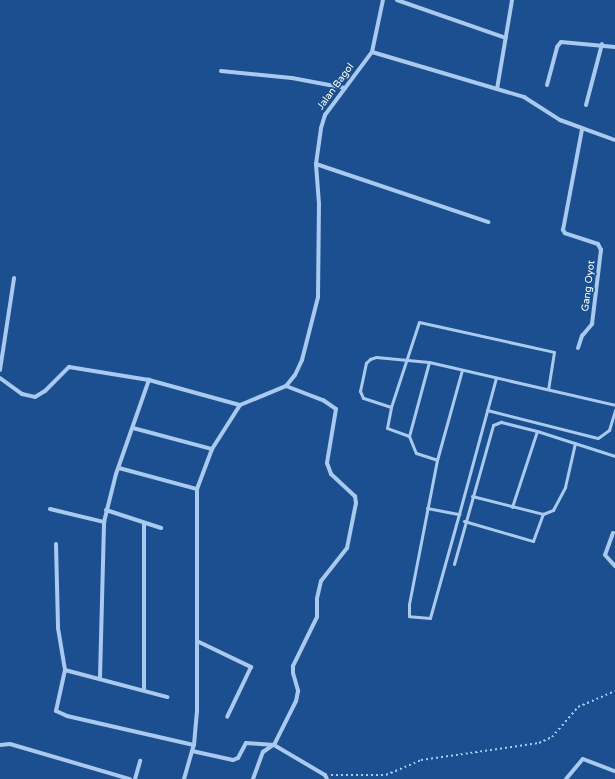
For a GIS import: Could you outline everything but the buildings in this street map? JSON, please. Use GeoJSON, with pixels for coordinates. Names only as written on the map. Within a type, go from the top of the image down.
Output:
{"type":"FeatureCollection","features":[{"type":"Feature","properties":{"kind":"street"},"geometry":{"type":"LineString","coordinates":[[383,0],[372,52],[530,99],[554,117],[582,129],[615,140]]}},
{"type":"Feature","properties":{"kind":"street"},"geometry":{"type":"LineString","coordinates":[[397,0],[506,38]]}},
{"type":"Feature","properties":{"kind":"street"},"geometry":{"type":"LineString","coordinates":[[497,89],[512,0]]}},
{"type":"Feature","properties":{"kind":"street"},"geometry":{"type":"LineString","coordinates":[[547,85],[558,44],[602,44],[615,47]]}},
{"type":"Feature","properties":{"kind":"street"},"geometry":{"type":"LineString","coordinates":[[586,105],[602,44]]}},
{"type":"Feature","properties":{"kind":"street","name":"Jalan Bagol"},"geometry":{"type":"LineString","coordinates":[[286,386],[295,375],[302,360],[318,298],[319,204],[316,164],[325,115],[372,52]]}},
{"type":"Feature","properties":{"kind":"street"},"geometry":{"type":"LineString","coordinates":[[220,71],[292,78],[345,88]]}},
{"type":"Feature","properties":{"kind":"street","name":"Gang Oyot"},"geometry":{"type":"LineString","coordinates":[[578,348],[582,336],[592,324],[601,250],[598,244],[565,233],[563,230],[582,129]]}},
{"type":"Feature","properties":{"kind":"street"},"geometry":{"type":"LineString","coordinates":[[316,164],[488,222]]}},
{"type":"Feature","properties":{"kind":"street"},"geometry":{"type":"LineString","coordinates":[[0,370],[14,278]]}},
{"type":"Feature","properties":{"kind":"street"},"geometry":{"type":"LineString","coordinates":[[0,378],[22,394],[35,397],[45,391],[69,367],[150,380],[240,405]]}},
{"type":"Feature","properties":{"kind":"street"},"geometry":{"type":"LineString","coordinates":[[100,677],[104,522],[106,510],[150,380]]}},
{"type":"Feature","properties":{"kind":"street"},"geometry":{"type":"LineString","coordinates":[[184,779],[194,745],[199,642],[197,489],[212,449],[240,405],[286,386],[323,400],[336,409],[327,463],[331,474],[355,496],[356,509],[346,548],[321,581],[317,599],[317,617],[293,666],[293,673],[298,691],[296,701],[274,745],[263,752],[253,779]]}},
{"type":"Feature","properties":{"kind":"street"},"geometry":{"type":"LineString","coordinates":[[133,428],[212,449]]}},
{"type":"Feature","properties":{"kind":"street"},"geometry":{"type":"LineString","coordinates":[[119,468],[197,489]]}},
{"type":"Feature","properties":{"kind":"street"},"geometry":{"type":"LineString","coordinates":[[50,509],[104,522]]}},
{"type":"Feature","properties":{"kind":"street"},"geometry":{"type":"LineString","coordinates":[[106,510],[144,524],[161,528]]}},
{"type":"Feature","properties":{"kind":"street"},"geometry":{"type":"LineString","coordinates":[[144,524],[144,689]]}},
{"type":"Feature","properties":{"kind":"street"},"geometry":{"type":"LineString","coordinates":[[613,533],[605,555],[615,566]]}},
{"type":"Feature","properties":{"kind":"street"},"geometry":{"type":"LineString","coordinates":[[56,544],[58,628],[65,670],[56,708],[58,713],[194,745]]}},
{"type":"Feature","properties":{"kind":"street"},"geometry":{"type":"LineString","coordinates":[[199,642],[251,667],[227,717]]}},
{"type":"Feature","properties":{"kind":"street"},"geometry":{"type":"LineString","coordinates":[[65,670],[100,677],[167,697]]}},
{"type":"Feature","properties":{"kind":"street"},"geometry":{"type":"LineString","coordinates":[[192,751],[233,760],[238,758],[246,743],[274,745],[326,777]]}},
{"type":"Feature","properties":{"kind":"street"},"geometry":{"type":"LineString","coordinates":[[0,745],[10,744],[130,779]]}},
{"type":"Feature","properties":{"kind":"street"},"geometry":{"type":"LineString","coordinates":[[566,779],[583,759],[615,772]]}},
{"type":"Feature","properties":{"kind":"street"},"geometry":{"type":"LineString","coordinates":[[136,779],[140,761]]}},
{"type":"Feature","properties":{"kind":"lane"},"geometry":{"type":"LineString","coordinates":[[409,436],[387,428],[391,407],[408,359],[417,324],[423,322],[554,352],[548,389]]}},
{"type":"Feature","properties":{"kind":"lane"},"geometry":{"type":"LineString","coordinates":[[391,407],[363,398],[360,391],[366,363],[376,357],[429,362],[615,405]]}},
{"type":"Feature","properties":{"kind":"lane"},"geometry":{"type":"LineString","coordinates":[[429,362],[409,436],[416,453],[437,460]]}},
{"type":"Feature","properties":{"kind":"lane"},"geometry":{"type":"LineString","coordinates":[[462,370],[437,460],[408,612],[410,616],[424,619],[430,618],[433,611],[496,378]]}},
{"type":"Feature","properties":{"kind":"lane"},"geometry":{"type":"LineString","coordinates":[[487,410],[598,438],[609,430],[615,410]]}},
{"type":"Feature","properties":{"kind":"lane"},"geometry":{"type":"LineString","coordinates":[[454,564],[464,521],[493,425],[501,422],[537,431],[615,456]]}},
{"type":"Feature","properties":{"kind":"lane"},"geometry":{"type":"LineString","coordinates":[[512,507],[537,431]]}},
{"type":"Feature","properties":{"kind":"lane"},"geometry":{"type":"LineString","coordinates":[[472,496],[543,514],[553,510],[565,487],[575,444]]}},
{"type":"Feature","properties":{"kind":"lane"},"geometry":{"type":"LineString","coordinates":[[427,508],[460,514]]}},
{"type":"Feature","properties":{"kind":"lane"},"geometry":{"type":"LineString","coordinates":[[464,521],[533,541],[543,514]]}},
{"type":"Feature","properties":{"kind":"path"},"geometry":{"type":"LineString","coordinates":[[326,777],[386,775],[421,760],[539,743],[552,737],[578,707],[615,691]]}}]}
